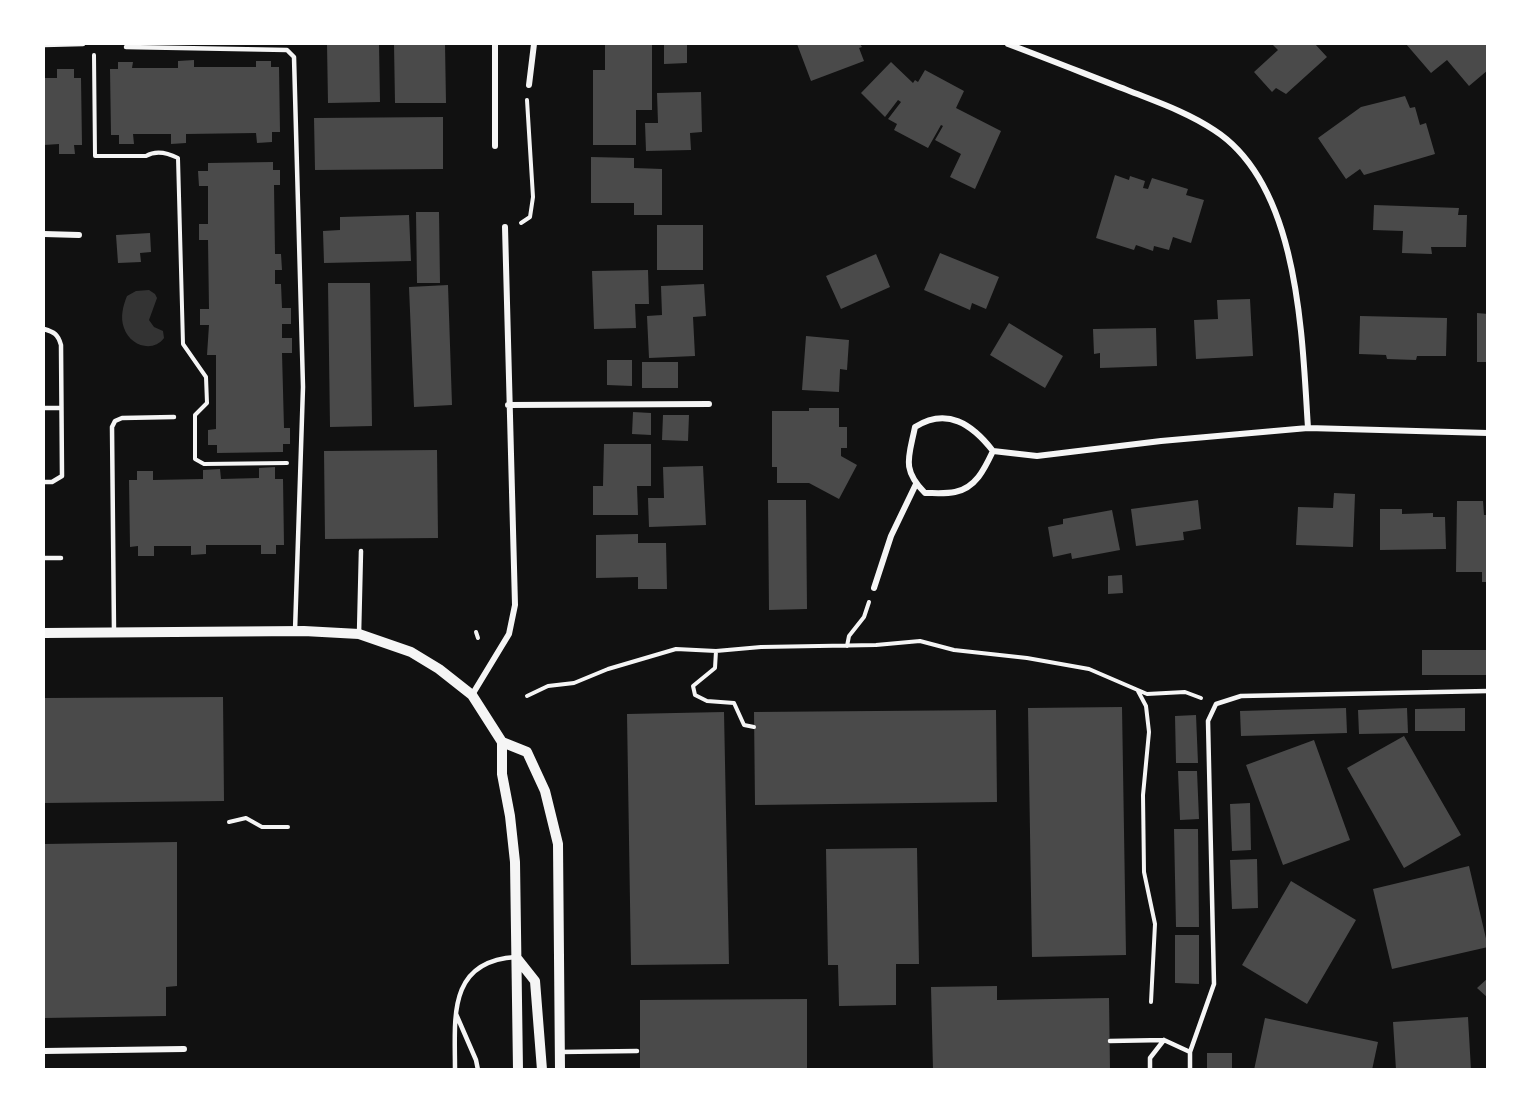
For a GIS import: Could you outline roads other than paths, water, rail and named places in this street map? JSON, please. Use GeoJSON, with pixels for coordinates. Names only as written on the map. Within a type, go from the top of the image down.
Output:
{"type":"FeatureCollection","features":[{"type":"Feature","properties":{"kind":"street"},"geometry":{"type":"LineString","coordinates":[[495,44],[495,146]]}},
{"type":"Feature","properties":{"kind":"street"},"geometry":{"type":"LineString","coordinates":[[529,85],[534,44]]}},
{"type":"Feature","properties":{"kind":"street"},"geometry":{"type":"LineString","coordinates":[[1008,44],[1188,114],[1217,131],[1251,163],[1273,204],[1289,253],[1301,328],[1308,428]]}},
{"type":"Feature","properties":{"kind":"street"},"geometry":{"type":"LineString","coordinates":[[472,695],[509,634],[515,605],[505,227]]}},
{"type":"Feature","properties":{"kind":"street"},"geometry":{"type":"LineString","coordinates":[[44,234],[79,236]]}},
{"type":"Feature","properties":{"kind":"street"},"geometry":{"type":"LineString","coordinates":[[508,405],[709,404]]}},
{"type":"Feature","properties":{"kind":"street"},"geometry":{"type":"LineString","coordinates":[[993,451],[984,470],[971,485],[955,492],[925,493],[916,484],[907,464],[915,427],[927,420],[947,417],[980,434],[993,451],[1037,456],[1161,441],[1308,428],[1488,433]]}},
{"type":"Feature","properties":{"kind":"street"},"geometry":{"type":"LineString","coordinates":[[874,588],[891,536],[916,484]]}},
{"type":"Feature","properties":{"kind":"street"},"geometry":{"type":"LineString","coordinates":[[44,633],[295,631],[359,634],[411,652],[439,669],[472,695],[502,742],[502,774],[515,862],[518,1070]]}},
{"type":"Feature","properties":{"kind":"street"},"geometry":{"type":"LineString","coordinates":[[502,742],[527,752],[545,792],[558,844],[560,1070]]}},
{"type":"Feature","properties":{"kind":"street"},"geometry":{"type":"LineString","coordinates":[[516,957],[535,981],[542,1070]]}},
{"type":"Feature","properties":{"kind":"street"},"geometry":{"type":"LineString","coordinates":[[44,1051],[184,1049]]}},
{"type":"Feature","properties":{"kind":"lane"},"geometry":{"type":"LineString","coordinates":[[44,45],[83,44]]}},
{"type":"Feature","properties":{"kind":"lane"},"geometry":{"type":"LineString","coordinates":[[126,47],[287,50],[294,57],[303,387],[295,631]]}},
{"type":"Feature","properties":{"kind":"lane"},"geometry":{"type":"LineString","coordinates":[[44,329],[53,331],[59,336],[61,345],[62,476],[52,482],[44,482]]}},
{"type":"Feature","properties":{"kind":"lane"},"geometry":{"type":"LineString","coordinates":[[44,408],[61,408]]}},
{"type":"Feature","properties":{"kind":"lane"},"geometry":{"type":"LineString","coordinates":[[114,632],[112,427],[115,421],[122,417],[174,417]]}},
{"type":"Feature","properties":{"kind":"lane"},"geometry":{"type":"LineString","coordinates":[[359,634],[361,551]]}},
{"type":"Feature","properties":{"kind":"lane"},"geometry":{"type":"LineString","coordinates":[[44,558],[61,558]]}},
{"type":"Feature","properties":{"kind":"lane"},"geometry":{"type":"LineString","coordinates":[[1190,1070],[1190,1052],[1214,984],[1208,721],[1216,704],[1241,696],[1488,691]]}},
{"type":"Feature","properties":{"kind":"lane"},"geometry":{"type":"LineString","coordinates":[[455,1070],[455,1011],[460,992],[471,974],[486,964],[502,958],[516,957]]}},
{"type":"Feature","properties":{"kind":"lane"},"geometry":{"type":"LineString","coordinates":[[455,1011],[478,1070]]}},
{"type":"Feature","properties":{"kind":"lane"},"geometry":{"type":"LineString","coordinates":[[1110,1041],[1164,1040],[1190,1052]]}},
{"type":"Feature","properties":{"kind":"lane"},"geometry":{"type":"LineString","coordinates":[[1150,1070],[1150,1058],[1164,1040]]}},
{"type":"Feature","properties":{"kind":"lane"},"geometry":{"type":"LineString","coordinates":[[560,1052],[637,1051]]}}]}
